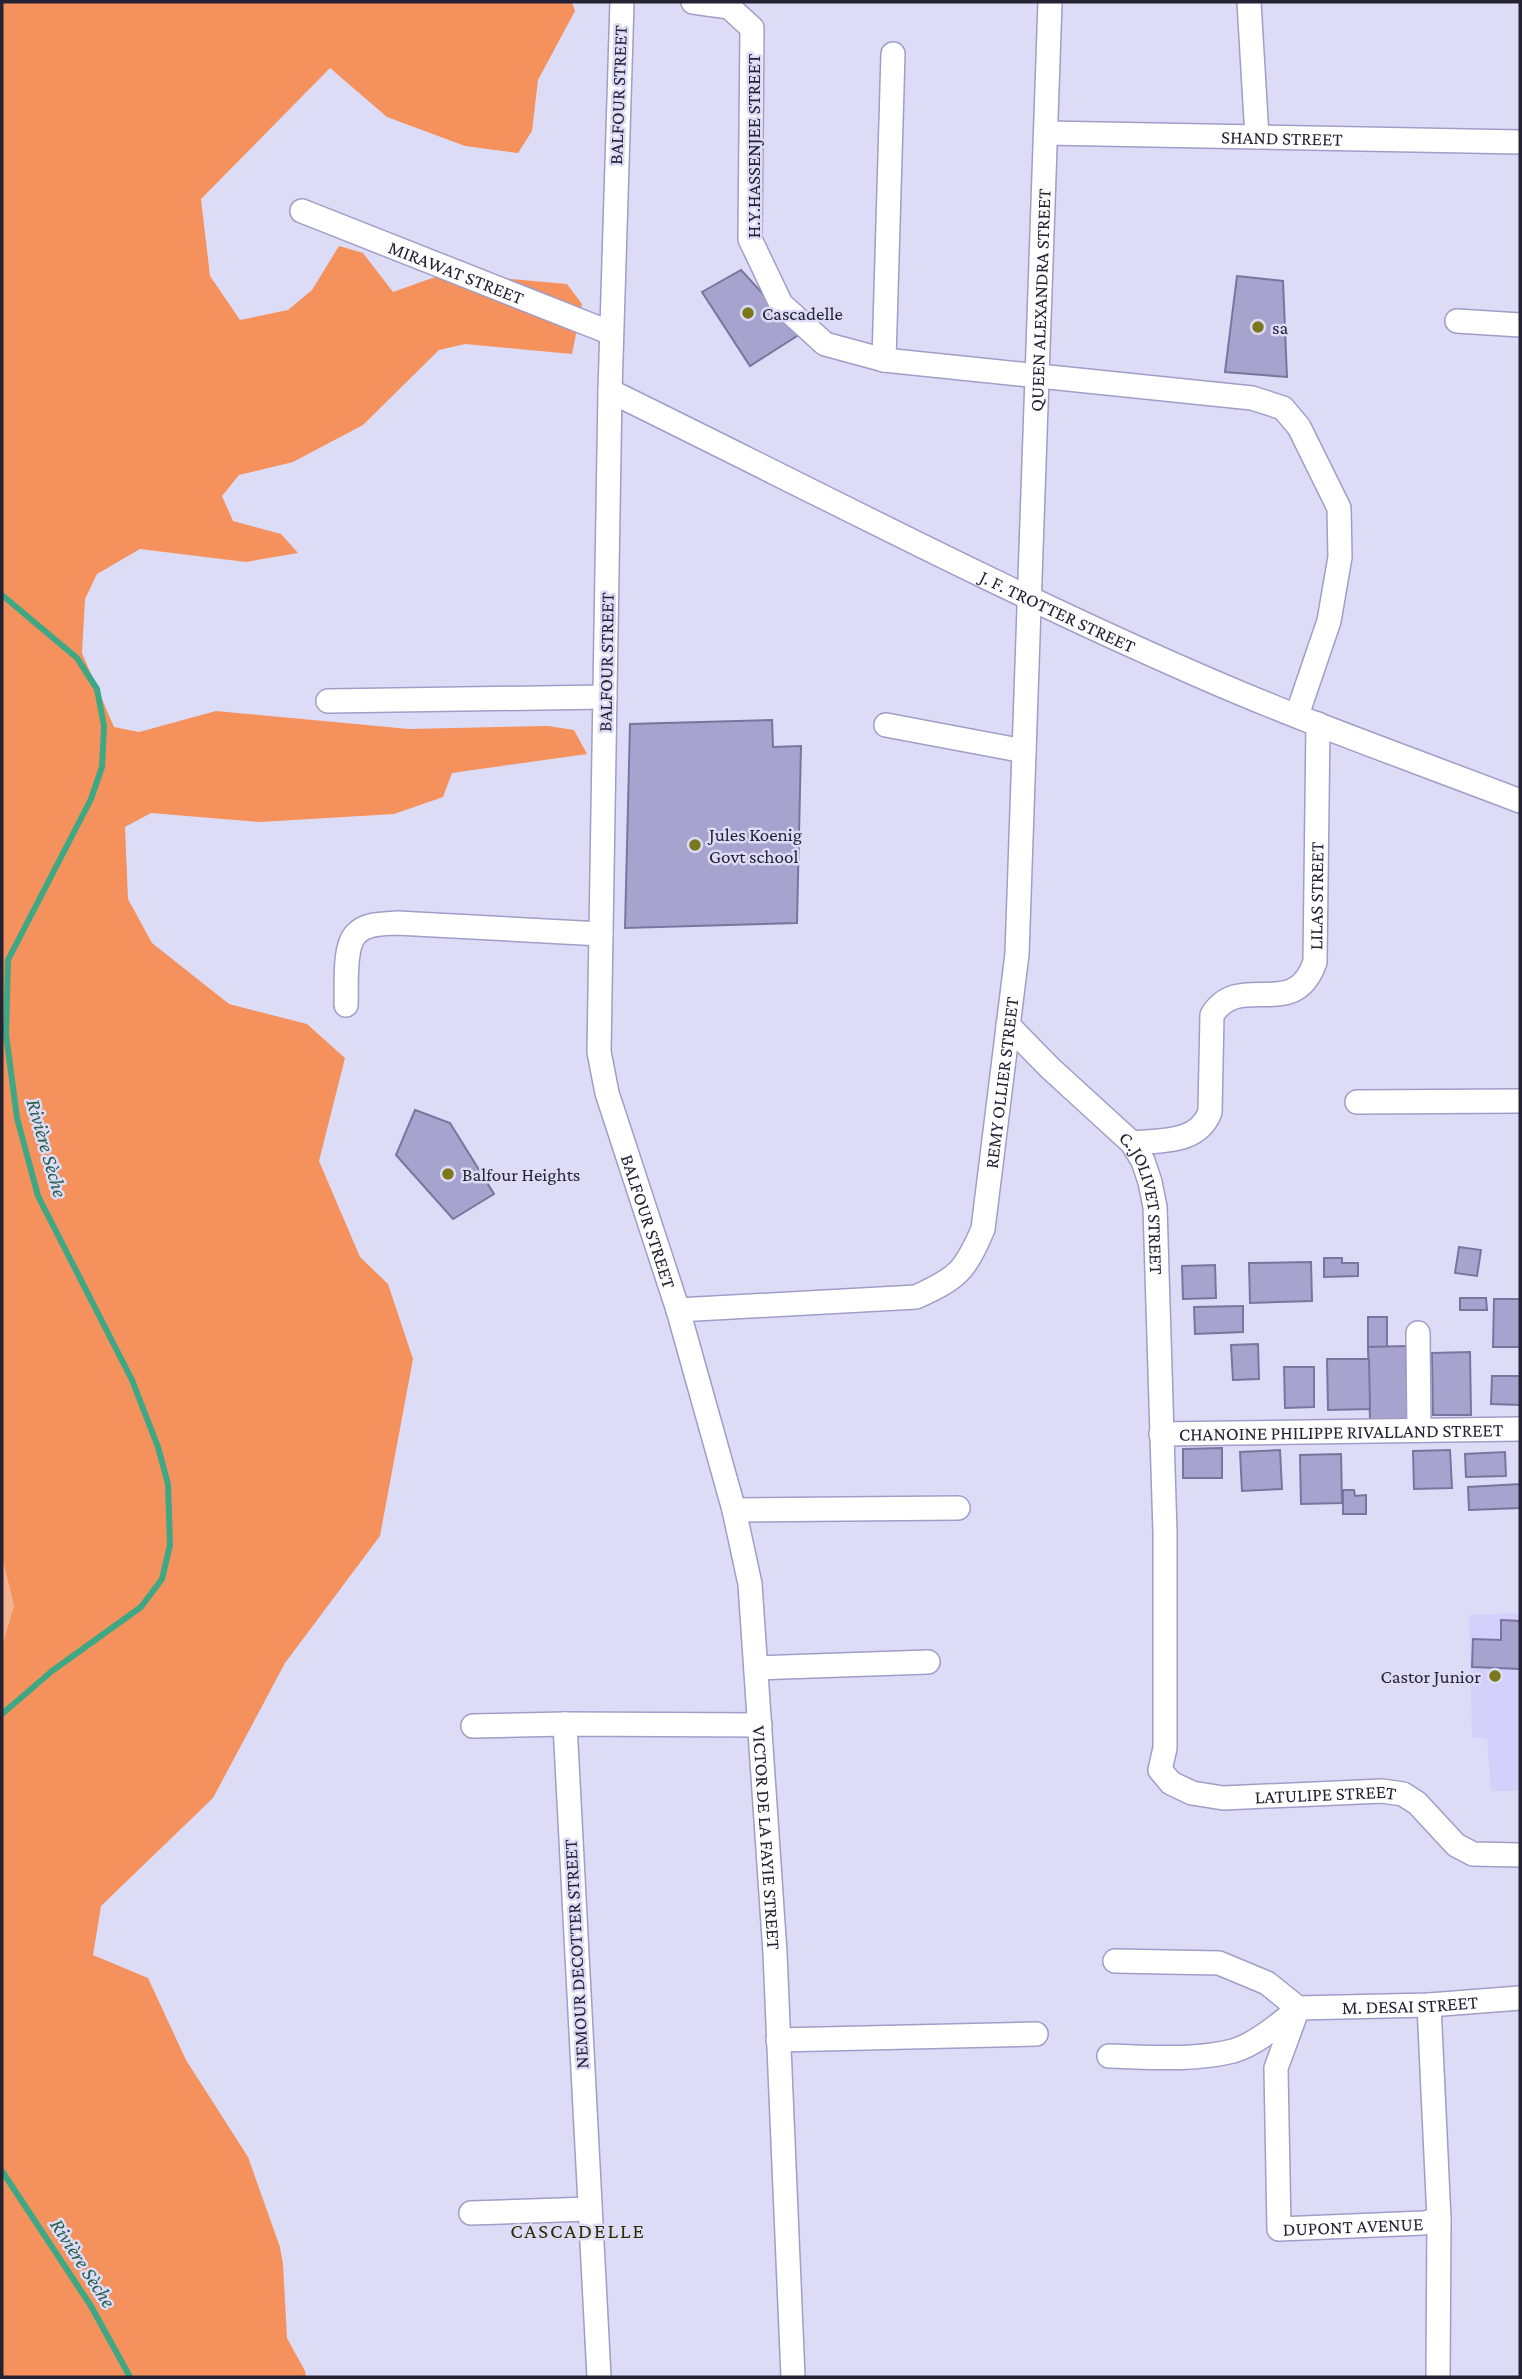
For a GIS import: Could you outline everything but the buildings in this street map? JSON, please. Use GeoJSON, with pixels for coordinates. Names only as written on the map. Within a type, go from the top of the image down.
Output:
{"type":"FeatureCollection","features":[{"type":"Feature","properties":{"kind":"street","name":"BALFOUR STREET"},"geometry":{"type":"LineString","coordinates":[[622,2],[611,333],[599,1052],[607,1093],[678,1310]]}},
{"type":"Feature","properties":{"kind":"street","name":"H.Y.HASSENJEE STREET"},"geometry":{"type":"LineString","coordinates":[[693,2],[729,7],[752,27],[750,239],[781,304],[825,344],[884,360],[1252,398],[1283,408],[1299,427],[1339,508],[1340,557],[1307,719]]}},
{"type":"Feature","properties":{"kind":"street","name":"QUEEN ALEXANDRA STREET"},"geometry":{"type":"LineString","coordinates":[[1029,597],[1050,2]]}},
{"type":"Feature","properties":{"kind":"street"},"geometry":{"type":"LineString","coordinates":[[1249,2],[1257,137]]}},
{"type":"Feature","properties":{"kind":"street"},"geometry":{"type":"LineString","coordinates":[[884,360],[893,54]]}},
{"type":"Feature","properties":{"kind":"street","name":"SHAND STREET"},"geometry":{"type":"LineString","coordinates":[[1046,133],[1520,142]]}},
{"type":"Feature","properties":{"kind":"street","name":"MIRAWAT STREET"},"geometry":{"type":"LineString","coordinates":[[302,211],[611,333]]}},
{"type":"Feature","properties":{"kind":"street"},"geometry":{"type":"LineString","coordinates":[[1457,321],[1520,325]]}},
{"type":"Feature","properties":{"kind":"street","name":"J. F. TROTTER STREET"},"geometry":{"type":"LineString","coordinates":[[610,391],[1029,597],[1200,676],[1520,800]]}},
{"type":"Feature","properties":{"kind":"street","name":"REMY OLLIER STREET"},"geometry":{"type":"LineString","coordinates":[[678,1310],[916,1297],[947,1283],[970,1259],[983,1229],[1017,954],[1029,597]]}},
{"type":"Feature","properties":{"kind":"street"},"geometry":{"type":"LineString","coordinates":[[328,701],[605,697]]}},
{"type":"Feature","properties":{"kind":"street","name":"LILAS STREET"},"geometry":{"type":"LineString","coordinates":[[1132,1143],[1187,1136],[1206,1123],[1210,1112],[1212,1016],[1219,1005],[1228,998],[1241,995],[1289,993],[1301,986],[1310,976],[1315,962],[1307,719]]}},
{"type":"Feature","properties":{"kind":"street"},"geometry":{"type":"LineString","coordinates":[[886,725],[1024,751]]}},
{"type":"Feature","properties":{"kind":"street"},"geometry":{"type":"LineString","coordinates":[[346,1005],[348,951],[355,934],[372,925],[397,923],[601,934]]}},
{"type":"Feature","properties":{"kind":"street","name":"C..JOLIVET STREET"},"geometry":{"type":"LineString","coordinates":[[1008,1025],[1050,1068],[1132,1143],[1143,1161],[1156,1208],[1165,1533],[1166,1748],[1160,1770]]}},
{"type":"Feature","properties":{"kind":"street"},"geometry":{"type":"LineString","coordinates":[[1357,1102],[1520,1101]]}},
{"type":"Feature","properties":{"kind":"street","name":"VICTOR DE LA FAYIE STREET"},"geometry":{"type":"LineString","coordinates":[[678,1310],[734,1510],[750,1584],[778,2040],[793,2377]]}},
{"type":"Feature","properties":{"kind":"street"},"geometry":{"type":"LineString","coordinates":[[1418,1334],[1419,1430]]}},
{"type":"Feature","properties":{"kind":"street","name":"CHANOINE PHILIPPE RIVALLAND STREET"},"geometry":{"type":"LineString","coordinates":[[1161,1433],[1520,1429]]}},
{"type":"Feature","properties":{"kind":"street"},"geometry":{"type":"LineString","coordinates":[[734,1510],[958,1507]]}},
{"type":"Feature","properties":{"kind":"street"},"geometry":{"type":"LineString","coordinates":[[756,1668],[928,1662]]}},
{"type":"Feature","properties":{"kind":"street","name":"NEMOUR DECOTTER STREET"},"geometry":{"type":"LineString","coordinates":[[565,1724],[599,2377]]}},
{"type":"Feature","properties":{"kind":"street"},"geometry":{"type":"LineString","coordinates":[[473,1726],[760,1725]]}},
{"type":"Feature","properties":{"kind":"street","name":"LATULIPE STREET"},"geometry":{"type":"LineString","coordinates":[[1160,1770],[1171,1783],[1192,1793],[1223,1798],[1382,1791],[1402,1794],[1417,1803],[1456,1845],[1473,1854],[1520,1855]]}},
{"type":"Feature","properties":{"kind":"street"},"geometry":{"type":"LineString","coordinates":[[1109,2056],[1188,2057],[1235,2051],[1274,2029],[1298,2008],[1267,1983],[1219,1963],[1115,1961]]}},
{"type":"Feature","properties":{"kind":"street","name":"M. DESAI STREET"},"geometry":{"type":"LineString","coordinates":[[1298,2008],[1520,1998]]}},
{"type":"Feature","properties":{"kind":"street","name":"DUPONT AVENUE"},"geometry":{"type":"LineString","coordinates":[[1298,2008],[1276,2068],[1279,2229],[1439,2219],[1429,2004]]}},
{"type":"Feature","properties":{"kind":"street"},"geometry":{"type":"LineString","coordinates":[[778,2040],[1036,2034]]}},
{"type":"Feature","properties":{"kind":"street"},"geometry":{"type":"LineString","coordinates":[[471,2213],[590,2209]]}},
{"type":"Feature","properties":{"kind":"street"},"geometry":{"type":"LineString","coordinates":[[1438,2377],[1439,2219]]}},
{"type":"Feature","properties":{"kind":"shaded area"},"geometry":{"type":"Polygon","coordinates":[[[2,2],[572,2],[575,11],[538,80],[532,131],[518,153],[465,146],[387,117],[330,68],[201,199],[210,276],[240,320],[288,310],[312,290],[339,246],[363,253],[393,292],[438,276],[567,284],[582,304],[572,354],[465,344],[439,350],[363,425],[293,462],[239,475],[222,496],[233,521],[281,534],[298,553],[246,562],[140,549],[97,574],[85,599],[82,653],[114,727],[139,732],[216,711],[409,729],[548,726],[574,730],[587,754],[452,773],[443,797],[394,814],[260,822],[151,813],[125,827],[128,899],[152,943],[229,1004],[307,1024],[345,1058],[319,1161],[360,1257],[388,1284],[413,1359],[380,1536],[285,1663],[213,1798],[101,1906],[93,1955],[148,1978],[186,2060],[248,2157],[280,2247],[287,2338],[306,2377],[2,2377],[2,1645],[14,1606],[2,1557],[2,2]]]}},
{"type":"Feature","properties":{"kind":"shaded area"},"geometry":{"type":"Polygon","coordinates":[[[2,1557],[14,1606],[2,1645],[2,1557]]]}},
{"type":"Feature","properties":{"kind":"shaded area","name":"Castor Junior"},"geometry":{"type":"Polygon","coordinates":[[[1520,1613],[1520,1791],[1491,1791],[1487,1739],[1472,1737],[1469,1615],[1520,1613]]]}},
{"type":"Feature","properties":{"kind":"waterway","name":"Rivière Sèche"},"geometry":{"type":"LineString","coordinates":[[2,595],[77,658],[97,689],[104,726],[102,767],[91,799],[8,960],[6,1034],[17,1118],[38,1196],[132,1380],[158,1447],[168,1484],[170,1545],[162,1579],[141,1607],[52,1671],[2,1714]]}},
{"type":"Feature","properties":{"kind":"waterway","name":"Rivière Sèche"},"geometry":{"type":"LineString","coordinates":[[2,2171],[91,2306],[130,2377]]}},
{"type":"Feature","properties":{"kind":"place","name":"Cascadelle"},"geometry":{"type":"Point","coordinates":[748,313]}},
{"type":"Feature","properties":{"kind":"place","name":"sa"},"geometry":{"type":"Point","coordinates":[1258,327]}},
{"type":"Feature","properties":{"kind":"place","name":"Jules Koenig Govt school"},"geometry":{"type":"Point","coordinates":[695,845]}},
{"type":"Feature","properties":{"kind":"place","name":"Balfour Heights"},"geometry":{"type":"Point","coordinates":[448,1174]}},
{"type":"Feature","properties":{"kind":"place","name":"Castor Junior"},"geometry":{"type":"Point","coordinates":[1495,1676]}},
{"type":"Feature","properties":{"kind":"district","name":"CASCADELLE"},"geometry":{"type":"Point","coordinates":[578,2231]}}]}
